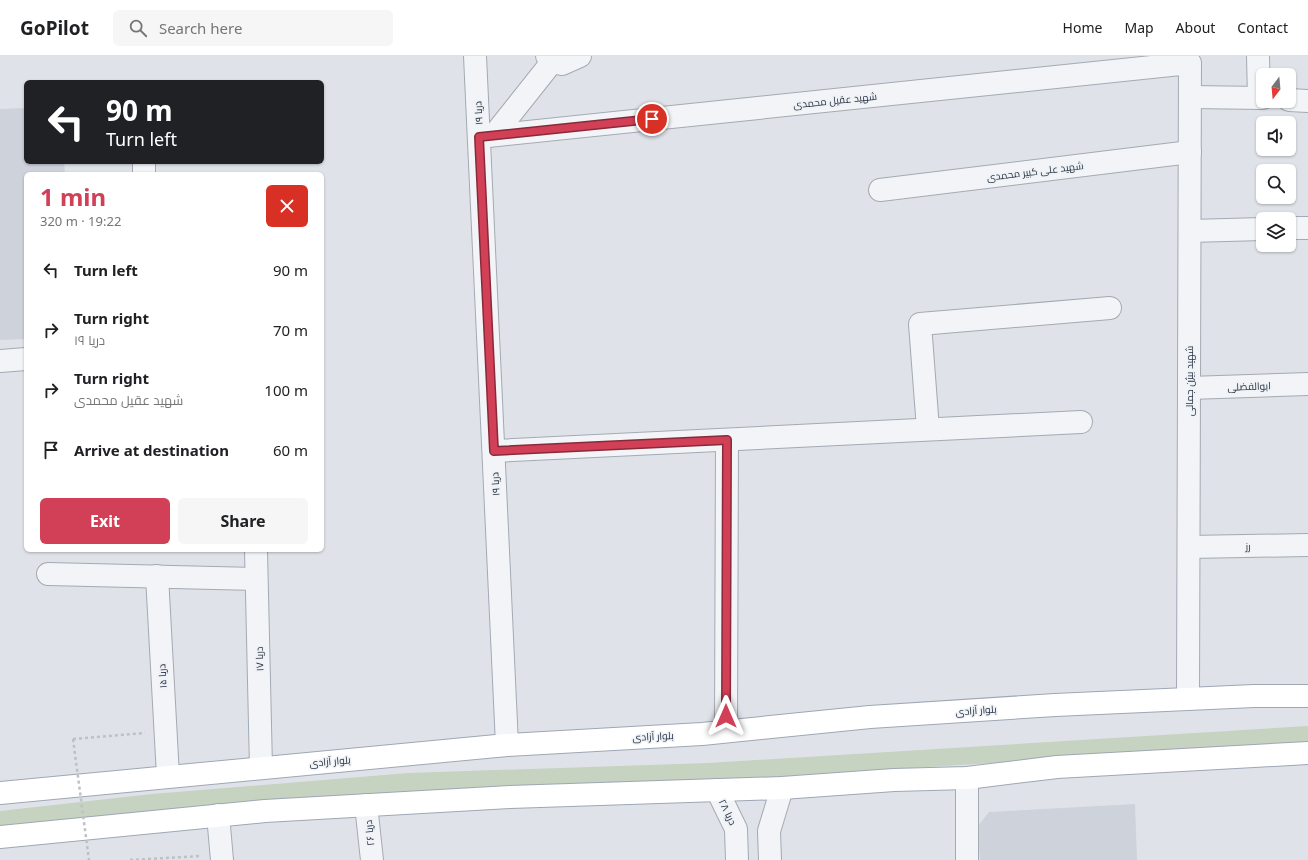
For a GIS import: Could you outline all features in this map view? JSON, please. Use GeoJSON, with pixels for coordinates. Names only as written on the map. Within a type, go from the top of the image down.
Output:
{"type":"FeatureCollection","features":[{"type":"Feature","properties":{"kind":"main road","name":"بلوار آزادی"},"geometry":{"type":"LineString","coordinates":[[0,793],[507,745],[726,731],[870,717],[1055,705],[1308,696]]}},
{"type":"Feature","properties":{"kind":"main road"},"geometry":{"type":"LineString","coordinates":[[0,837],[218,816],[366,805],[510,797],[782,788],[894,780],[967,778],[1057,767],[1308,753]]}},
{"type":"Feature","properties":{"kind":"street","name":"دریا ۱۹"},"geometry":{"type":"LineString","coordinates":[[476,56],[486,136],[494,451],[507,745]]}},
{"type":"Feature","properties":{"kind":"street"},"geometry":{"type":"LineString","coordinates":[[486,136],[549,59],[562,64],[580,56]]}},
{"type":"Feature","properties":{"kind":"street"},"geometry":{"type":"LineString","coordinates":[[1258,56],[1259,68]]}},
{"type":"Feature","properties":{"kind":"street","name":"شهید عقیل محمدی"},"geometry":{"type":"LineString","coordinates":[[486,136],[1190,63]]}},
{"type":"Feature","properties":{"kind":"street","name":"شهید بیژن جمالی"},"geometry":{"type":"LineString","coordinates":[[1188,700],[1190,63]]}},
{"type":"Feature","properties":{"kind":"street"},"geometry":{"type":"LineString","coordinates":[[1190,97],[1256,98]]}},
{"type":"Feature","properties":{"kind":"street"},"geometry":{"type":"LineString","coordinates":[[1296,100],[1308,101]]}},
{"type":"Feature","properties":{"kind":"street","name":"شهید علی کبیر محمدی"},"geometry":{"type":"LineString","coordinates":[[880,190],[1190,152]]}},
{"type":"Feature","properties":{"kind":"street"},"geometry":{"type":"LineString","coordinates":[[1296,228],[1308,228]]}},
{"type":"Feature","properties":{"kind":"street"},"geometry":{"type":"LineString","coordinates":[[1190,231],[1256,229]]}},
{"type":"Feature","properties":{"kind":"street"},"geometry":{"type":"LineString","coordinates":[[928,430],[920,324],[1110,308]]}},
{"type":"Feature","properties":{"kind":"street"},"geometry":{"type":"LineString","coordinates":[[0,361],[24,359]]}},
{"type":"Feature","properties":{"kind":"street","name":"ابوالفضلی"},"geometry":{"type":"LineString","coordinates":[[1189,388],[1308,384]]}},
{"type":"Feature","properties":{"kind":"street"},"geometry":{"type":"LineString","coordinates":[[494,451],[1081,422]]}},
{"type":"Feature","properties":{"kind":"street"},"geometry":{"type":"LineString","coordinates":[[726,731],[727,440]]}},
{"type":"Feature","properties":{"kind":"street","name":"رز"},"geometry":{"type":"LineString","coordinates":[[1189,547],[1308,545]]}},
{"type":"Feature","properties":{"kind":"street","name":"دریا ۱۷"},"geometry":{"type":"LineString","coordinates":[[256,552],[262,768]]}},
{"type":"Feature","properties":{"kind":"street"},"geometry":{"type":"LineString","coordinates":[[48,574],[256,579]]}},
{"type":"Feature","properties":{"kind":"street","name":"دریا ۱۵"},"geometry":{"type":"LineString","coordinates":[[157,576],[168,776]]}},
{"type":"Feature","properties":{"kind":"street"},"geometry":{"type":"LineString","coordinates":[[967,778],[967,860]]}},
{"type":"Feature","properties":{"kind":"street"},"geometry":{"type":"LineString","coordinates":[[770,860],[769,831],[782,788]]}},
{"type":"Feature","properties":{"kind":"street","name":"دریا ۲۸"},"geometry":{"type":"LineString","coordinates":[[717,790],[736,828],[737,860]]}},
{"type":"Feature","properties":{"kind":"street","name":"دریا ۲۶"},"geometry":{"type":"LineString","coordinates":[[366,805],[372,860]]}},
{"type":"Feature","properties":{"kind":"street"},"geometry":{"type":"LineString","coordinates":[[218,816],[222,857]]}},
{"type":"Feature","properties":{"kind":"path"},"geometry":{"type":"LineString","coordinates":[[89,860],[73,739],[165,731]]}},
{"type":"Feature","properties":{"kind":"path"},"geometry":{"type":"LineString","coordinates":[[130,860],[222,857]]}},
{"type":"Feature","properties":{"kind":"shaded area"},"geometry":{"type":"Polygon","coordinates":[[[24,108],[24,164],[64,164],[65,172],[24,172],[24,339],[0,340],[0,109],[24,108]]]}},
{"type":"Feature","properties":{"kind":"shaded area"},"geometry":{"type":"Polygon","coordinates":[[[1135,804],[1137,860],[980,860],[978,826],[989,812],[1135,804]]]}},
{"type":"Feature","properties":{"kind":"green space"},"geometry":{"type":"Polygon","coordinates":[[[1308,726],[1308,743],[818,774],[0,830],[0,811],[152,794],[408,773],[708,763],[1308,726]]]}},
{"type":"Feature","properties":{"kind":"route"},"geometry":{"type":"LineString","coordinates":[[652,119],[479,137],[494,451],[727,440],[726,716]]}}]}
